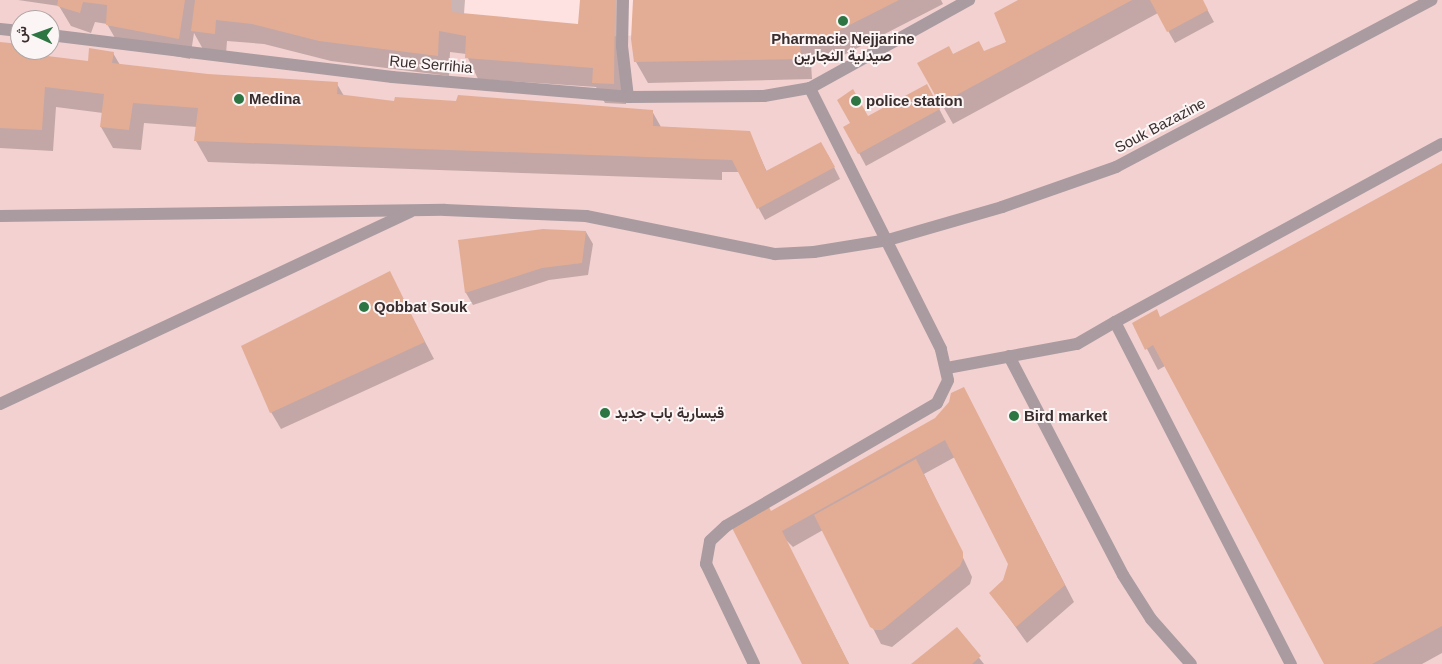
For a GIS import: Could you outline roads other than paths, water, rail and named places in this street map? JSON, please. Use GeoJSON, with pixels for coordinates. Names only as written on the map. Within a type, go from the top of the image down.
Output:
{"type":"FeatureCollection","features":[{"type":"Feature","properties":{"kind":"street"},"geometry":{"type":"LineString","coordinates":[[624,0],[622,46],[628,97]]}},
{"type":"Feature","properties":{"kind":"street","name":"Rue Serrihia"},"geometry":{"type":"LineString","coordinates":[[60,36],[392,77],[628,97],[764,96],[810,88],[969,0]]}},
{"type":"Feature","properties":{"kind":"street","name":"Souk Bazazine"},"geometry":{"type":"LineString","coordinates":[[0,216],[415,210],[586,216],[775,254],[814,252],[888,240],[1002,207],[1116,167],[1431,0]]}},
{"type":"Feature","properties":{"kind":"street"},"geometry":{"type":"LineString","coordinates":[[754,664],[706,564],[710,541],[726,526],[937,403],[948,380],[947,368],[888,240],[810,88]]}},
{"type":"Feature","properties":{"kind":"street"},"geometry":{"type":"LineString","coordinates":[[947,368],[1077,344],[1442,144]]}},
{"type":"Feature","properties":{"kind":"street"},"geometry":{"type":"LineString","coordinates":[[0,404],[415,210]]}},
{"type":"Feature","properties":{"kind":"street"},"geometry":{"type":"LineString","coordinates":[[1115,322],[1291,664]]}},
{"type":"Feature","properties":{"kind":"street"},"geometry":{"type":"LineString","coordinates":[[1009,356],[1123,575],[1151,619],[1191,664]]}},
{"type":"Feature","properties":{"kind":"place","name":"Pharmacie Nejjarine صيدلية النجارين"},"geometry":{"type":"Point","coordinates":[843,21]}},
{"type":"Feature","properties":{"kind":"place","name":"Medina"},"geometry":{"type":"Point","coordinates":[239,99]}},
{"type":"Feature","properties":{"kind":"place","name":"police station"},"geometry":{"type":"Point","coordinates":[856,101]}},
{"type":"Feature","properties":{"kind":"place","name":"Qobbat Souk"},"geometry":{"type":"Point","coordinates":[364,307]}},
{"type":"Feature","properties":{"kind":"place","name":"قيسارية باب جديد"},"geometry":{"type":"Point","coordinates":[605,413]}},
{"type":"Feature","properties":{"kind":"place","name":"Bird market"},"geometry":{"type":"Point","coordinates":[1014,416]}}]}
